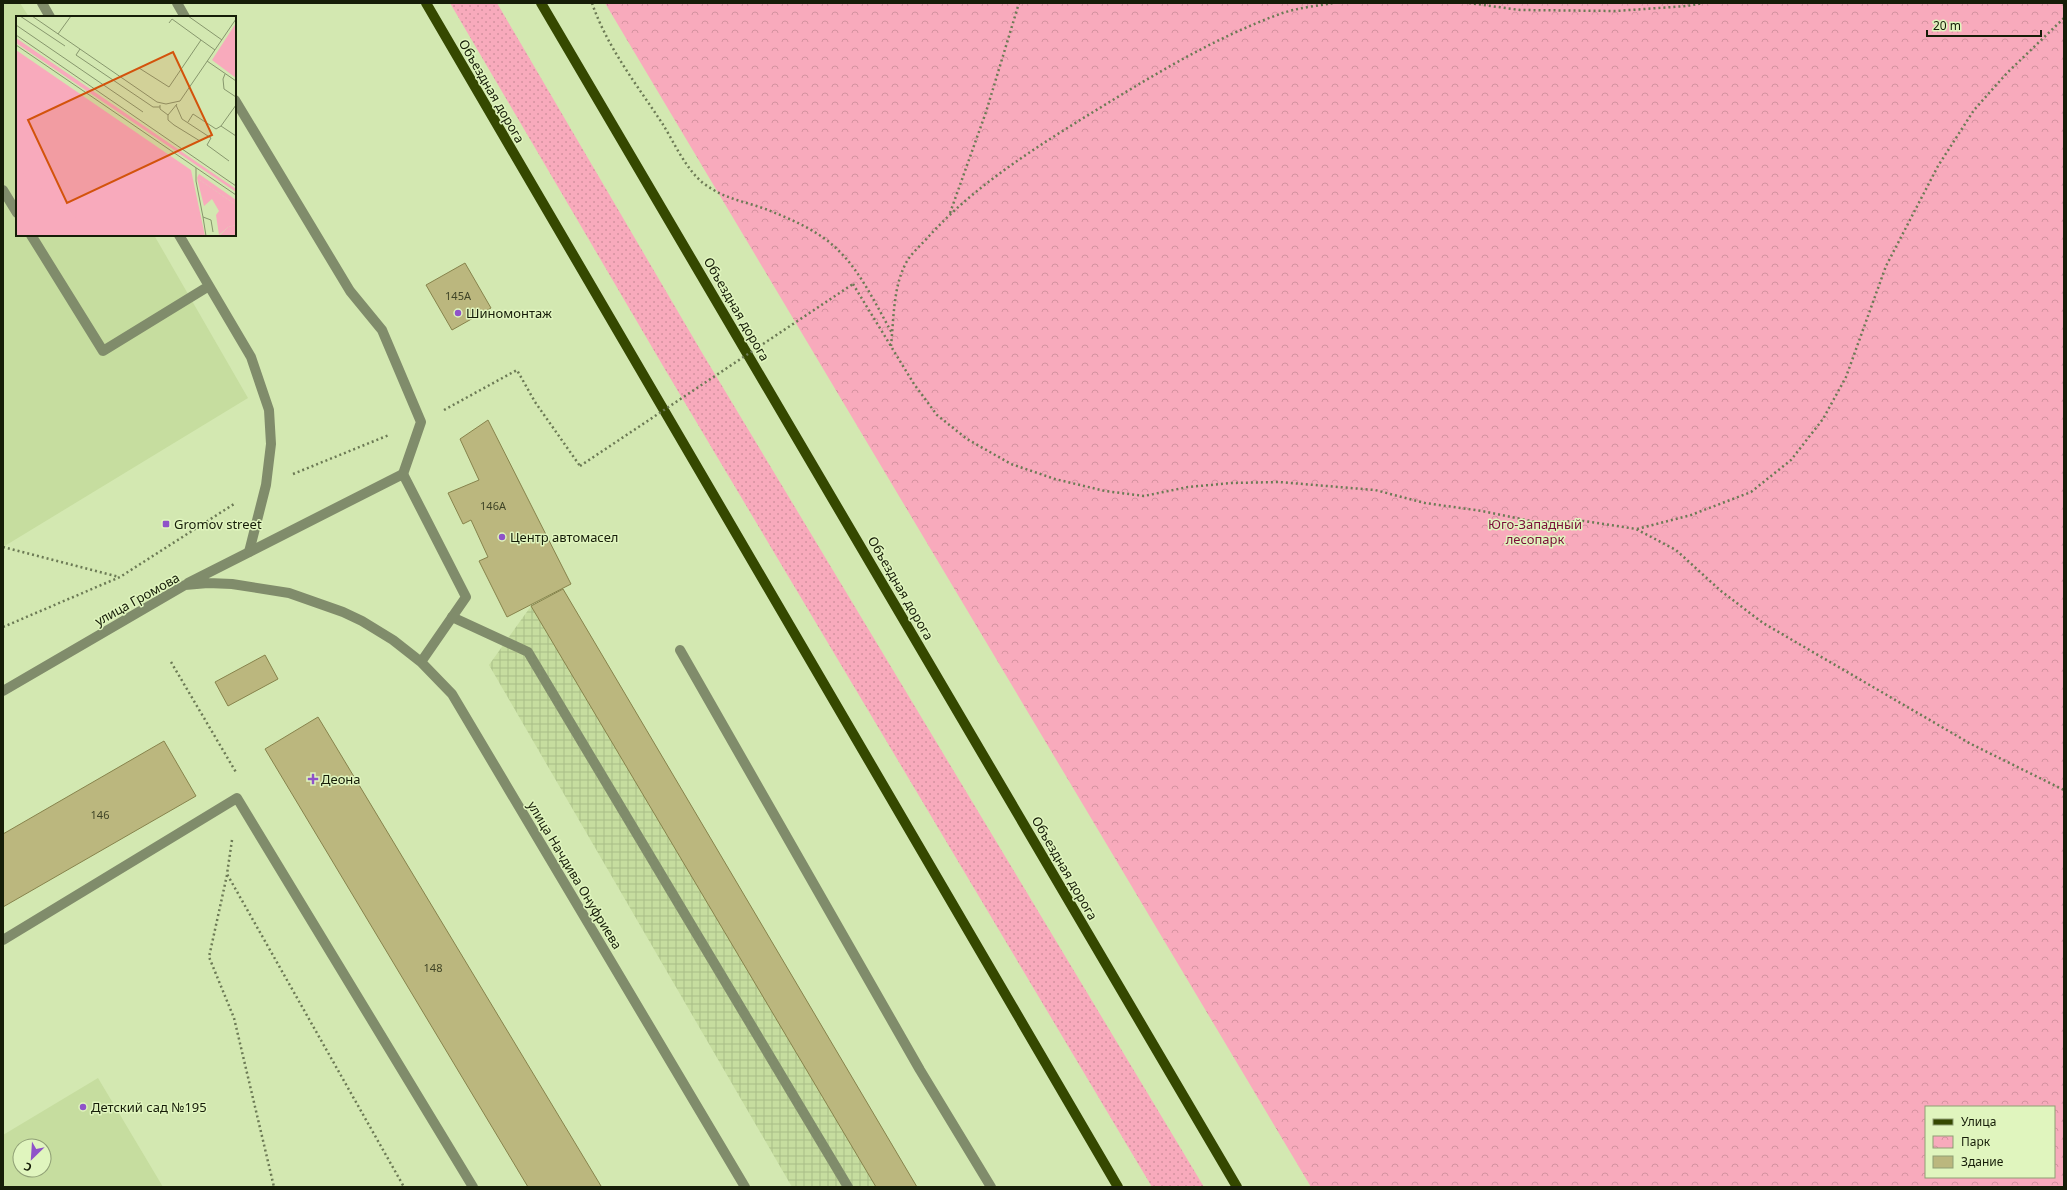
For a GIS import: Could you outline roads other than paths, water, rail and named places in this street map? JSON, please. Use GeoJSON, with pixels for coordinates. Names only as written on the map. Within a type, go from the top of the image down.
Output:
{"type":"FeatureCollection","features":[{"type":"Feature","properties":{"kind":"main road","name":"Объездная дорога"},"geometry":{"type":"LineString","coordinates":[[426,3],[1118,1187]]}},
{"type":"Feature","properties":{"kind":"main road","name":"Объездная дорога"},"geometry":{"type":"LineString","coordinates":[[542,3],[1238,1187]]}},
{"type":"Feature","properties":{"kind":"street"},"geometry":{"type":"LineString","coordinates":[[42,3],[49,16]]}},
{"type":"Feature","properties":{"kind":"street"},"geometry":{"type":"LineString","coordinates":[[177,3],[184,16]]}},
{"type":"Feature","properties":{"kind":"street"},"geometry":{"type":"LineString","coordinates":[[185,585],[402,474],[422,422],[382,330],[350,291],[236,102]]}},
{"type":"Feature","properties":{"kind":"street"},"geometry":{"type":"LineString","coordinates":[[3,190],[16,211]]}},
{"type":"Feature","properties":{"kind":"street"},"geometry":{"type":"LineString","coordinates":[[32,236],[103,351],[209,286]]}},
{"type":"Feature","properties":{"kind":"street"},"geometry":{"type":"LineString","coordinates":[[180,236],[251,357],[269,410],[271,444],[266,485],[249,552]]}},
{"type":"Feature","properties":{"kind":"street"},"geometry":{"type":"LineString","coordinates":[[402,474],[466,597],[421,662]]}},
{"type":"Feature","properties":{"kind":"street","name":"улица Громова"},"geometry":{"type":"LineString","coordinates":[[3,691],[185,585],[232,584],[262,587],[289,593],[343,612]]}},
{"type":"Feature","properties":{"kind":"street","name":"улица Начдива Онуфриева"},"geometry":{"type":"LineString","coordinates":[[343,612],[362,621],[393,640],[421,662],[452,694],[745,1187]]}},
{"type":"Feature","properties":{"kind":"street"},"geometry":{"type":"LineString","coordinates":[[452,617],[528,652],[848,1187]]}},
{"type":"Feature","properties":{"kind":"street"},"geometry":{"type":"LineString","coordinates":[[680,650],[920,1070],[991,1187]]}},
{"type":"Feature","properties":{"kind":"street"},"geometry":{"type":"LineString","coordinates":[[3,940],[238,798],[473,1187]]}},
{"type":"Feature","properties":{"kind":"place","name":"Шиномонтаж"},"geometry":{"type":"Point","coordinates":[458,313]}},
{"type":"Feature","properties":{"kind":"place","name":"Gromov street"},"geometry":{"type":"Point","coordinates":[166,524]}},
{"type":"Feature","properties":{"kind":"place","name":"Центр автомасел"},"geometry":{"type":"Point","coordinates":[502,537]}},
{"type":"Feature","properties":{"kind":"place","name":"Деона"},"geometry":{"type":"Point","coordinates":[313,779]}},
{"type":"Feature","properties":{"kind":"place","name":"Детский сад №195"},"geometry":{"type":"Point","coordinates":[83,1107]}},
{"type":"Feature","properties":{"kind":"park label","name":"Юго-Западный лесопарк"},"geometry":{"type":"Point","coordinates":[1535,532]}}]}
